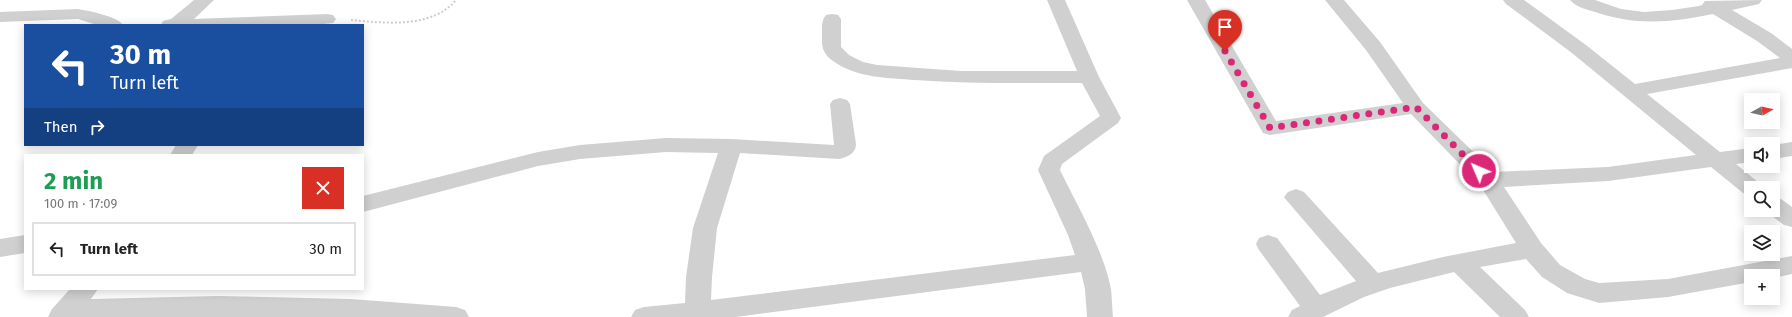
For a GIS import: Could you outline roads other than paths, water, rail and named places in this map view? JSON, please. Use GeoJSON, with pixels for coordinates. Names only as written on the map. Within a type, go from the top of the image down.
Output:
{"type":"FeatureCollection","features":[{"type":"Feature","properties":{"kind":"street"},"geometry":{"type":"LineString","coordinates":[[177,24],[205,0]]}},
{"type":"Feature","properties":{"kind":"street"},"geometry":{"type":"LineString","coordinates":[[1056,0],[1089,77],[1111,118],[1052,161],[1049,170],[1080,235],[1090,262],[1098,289],[1100,317]]}},
{"type":"Feature","properties":{"kind":"street"},"geometry":{"type":"LineString","coordinates":[[1196,0],[1270,128],[1416,107]]}},
{"type":"Feature","properties":{"kind":"street"},"geometry":{"type":"LineString","coordinates":[[1334,0],[1373,46],[1416,107],[1488,180],[1532,250],[1551,271],[1576,286],[1599,293],[1668,288],[1792,265]]}},
{"type":"Feature","properties":{"kind":"street"},"geometry":{"type":"LineString","coordinates":[[1512,0],[1579,49],[1714,160],[1744,183]]}},
{"type":"Feature","properties":{"kind":"street"},"geometry":{"type":"LineString","coordinates":[[1579,0],[1609,10],[1644,18],[1671,16],[1710,4],[1753,0]]}},
{"type":"Feature","properties":{"kind":"street"},"geometry":{"type":"LineString","coordinates":[[1710,4],[1764,37],[1792,58]]}},
{"type":"Feature","properties":{"kind":"street"},"geometry":{"type":"LineString","coordinates":[[0,17],[78,14],[88,16],[108,24]]}},
{"type":"Feature","properties":{"kind":"street"},"geometry":{"type":"LineString","coordinates":[[217,24],[328,19]]}},
{"type":"Feature","properties":{"kind":"street"},"geometry":{"type":"LineString","coordinates":[[832,19],[831,47],[836,54],[842,59],[856,66],[877,71],[961,77],[1089,77]]}},
{"type":"Feature","properties":{"kind":"street"},"geometry":{"type":"LineString","coordinates":[[1629,91],[1792,62]]}},
{"type":"Feature","properties":{"kind":"street"},"geometry":{"type":"LineString","coordinates":[[364,204],[538,159],[580,152],[629,147],[731,146],[839,152],[845,148],[840,104]]}},
{"type":"Feature","properties":{"kind":"street"},"geometry":{"type":"LineString","coordinates":[[698,315],[699,277],[705,228],[731,146]]}},
{"type":"Feature","properties":{"kind":"street"},"geometry":{"type":"LineString","coordinates":[[1780,151],[1792,149]]}},
{"type":"Feature","properties":{"kind":"street"},"geometry":{"type":"LineString","coordinates":[[1488,180],[1608,174],[1744,156]]}},
{"type":"Feature","properties":{"kind":"street"},"geometry":{"type":"LineString","coordinates":[[1296,197],[1373,284]]}},
{"type":"Feature","properties":{"kind":"street"},"geometry":{"type":"LineString","coordinates":[[1780,211],[1792,220]]}},
{"type":"Feature","properties":{"kind":"street"},"geometry":{"type":"LineString","coordinates":[[0,248],[24,244]]}},
{"type":"Feature","properties":{"kind":"street"},"geometry":{"type":"LineString","coordinates":[[1268,244],[1308,312],[1373,284],[1459,262],[1532,250]]}},
{"type":"Feature","properties":{"kind":"street"},"geometry":{"type":"LineString","coordinates":[[644,317],[698,315],[1090,262]]}},
{"type":"Feature","properties":{"kind":"street"},"geometry":{"type":"LineString","coordinates":[[1459,262],[1516,317]]}},
{"type":"Feature","properties":{"kind":"street"},"geometry":{"type":"LineString","coordinates":[[64,313],[84,290]]}},
{"type":"Feature","properties":{"kind":"street"},"geometry":{"type":"LineString","coordinates":[[64,313],[218,306],[456,317]]}}]}
